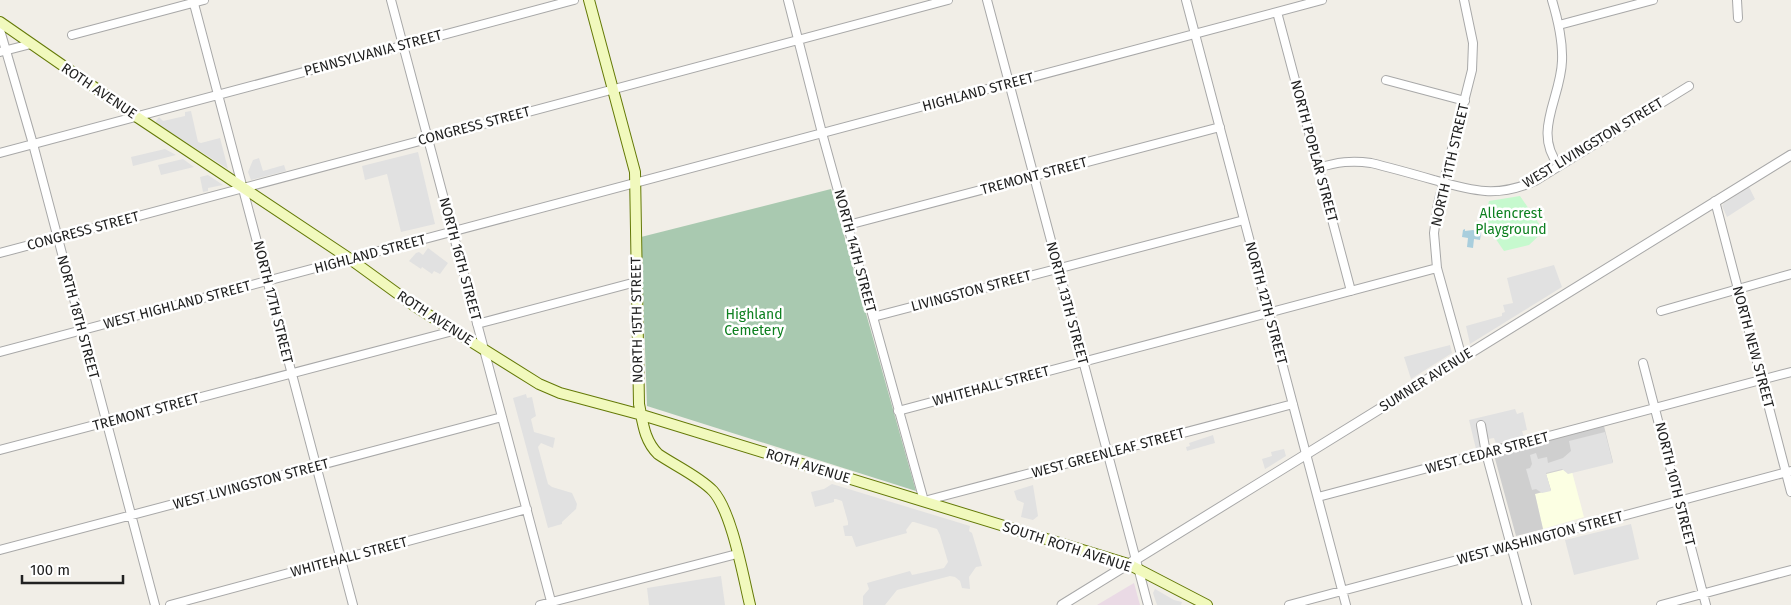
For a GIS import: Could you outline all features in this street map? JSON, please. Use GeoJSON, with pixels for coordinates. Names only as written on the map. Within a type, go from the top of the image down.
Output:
{"type":"FeatureCollection","features":[{"type":"Feature","properties":{"kind":"main road","name":"NORTH 15TH STREET"},"geometry":{"type":"LineString","coordinates":[[589,0],[635,172],[639,404],[645,434],[652,448],[658,454],[704,484],[718,498],[727,516],[750,605]]}},
{"type":"Feature","properties":{"kind":"main road","name":"ROTH AVENUE"},"geometry":{"type":"LineString","coordinates":[[0,22],[137,117],[350,259],[401,297],[528,378],[560,393],[642,415],[924,501]]}},
{"type":"Feature","properties":{"kind":"main road","name":"SOUTH ROTH AVENUE"},"geometry":{"type":"LineString","coordinates":[[924,501],[1132,562],[1140,572],[1207,605]]}},
{"type":"Feature","properties":{"kind":"street"},"geometry":{"type":"LineString","coordinates":[[72,35],[193,1],[204,0]]}},
{"type":"Feature","properties":{"kind":"street","name":"NORTH 16TH STREET"},"geometry":{"type":"LineString","coordinates":[[391,0],[551,604]]}},
{"type":"Feature","properties":{"kind":"street","name":"PENNSYLVANIA STREET"},"geometry":{"type":"LineString","coordinates":[[0,153],[574,0]]}},
{"type":"Feature","properties":{"kind":"street","name":"NORTH 14TH STREET"},"geometry":{"type":"LineString","coordinates":[[788,0],[822,133],[924,501]]}},
{"type":"Feature","properties":{"kind":"street","name":"CONGRESS STREET"},"geometry":{"type":"LineString","coordinates":[[0,253],[948,0]]}},
{"type":"Feature","properties":{"kind":"street","name":"NORTH 13TH STREET"},"geometry":{"type":"LineString","coordinates":[[987,0],[1107,453],[1132,562]]}},
{"type":"Feature","properties":{"kind":"street","name":"NORTH 12TH STREET"},"geometry":{"type":"LineString","coordinates":[[1186,0],[1346,605]]}},
{"type":"Feature","properties":{"kind":"street","name":"HIGHLAND STREET"},"geometry":{"type":"LineString","coordinates":[[268,280],[1322,0]]}},
{"type":"Feature","properties":{"kind":"street","name":"NORTH 11TH STREET"},"geometry":{"type":"LineString","coordinates":[[1462,358],[1437,268],[1435,220],[1471,77],[1473,55],[1470,24],[1464,0]]}},
{"type":"Feature","properties":{"kind":"street"},"geometry":{"type":"LineString","coordinates":[[1552,0],[1559,25],[1562,63],[1547,134],[1550,152],[1560,166]]}},
{"type":"Feature","properties":{"kind":"street"},"geometry":{"type":"LineString","coordinates":[[1559,25],[1652,0]]}},
{"type":"Feature","properties":{"kind":"street"},"geometry":{"type":"LineString","coordinates":[[1737,0],[1738,18]]}},
{"type":"Feature","properties":{"kind":"street","name":"NORTH 17TH STREET"},"geometry":{"type":"LineString","coordinates":[[193,1],[353,605]]}},
{"type":"Feature","properties":{"kind":"street","name":"NORTH POPLAR STREET"},"geometry":{"type":"LineString","coordinates":[[1277,12],[1351,291]]}},
{"type":"Feature","properties":{"kind":"street","name":"NORTH 18TH STREET"},"geometry":{"type":"LineString","coordinates":[[0,30],[3,51],[32,144],[155,605]]}},
{"type":"Feature","properties":{"kind":"street"},"geometry":{"type":"LineString","coordinates":[[3,51],[31,44]]}},
{"type":"Feature","properties":{"kind":"street"},"geometry":{"type":"LineString","coordinates":[[1386,80],[1465,101]]}},
{"type":"Feature","properties":{"kind":"street","name":"WEST LIVINGSTON STREET"},"geometry":{"type":"LineString","coordinates":[[1318,168],[1346,161],[1371,163],[1475,191],[1498,192],[1523,186],[1560,166],[1689,86]]}},
{"type":"Feature","properties":{"kind":"street","name":"TREMONT STREET"},"geometry":{"type":"LineString","coordinates":[[848,225],[1220,127]]}},
{"type":"Feature","properties":{"kind":"street","name":"SUMNER AVENUE"},"geometry":{"type":"LineString","coordinates":[[1062,605],[1791,155]]}},
{"type":"Feature","properties":{"kind":"street","name":"NORTH NEW STREET"},"geometry":{"type":"LineString","coordinates":[[1715,201],[1788,472],[1791,492]]}},
{"type":"Feature","properties":{"kind":"street","name":"LIVINGSTON STREET"},"geometry":{"type":"LineString","coordinates":[[873,317],[1244,220]]}},
{"type":"Feature","properties":{"kind":"street","name":"WHITEHALL STREET"},"geometry":{"type":"LineString","coordinates":[[898,411],[1437,268]]}},
{"type":"Feature","properties":{"kind":"street"},"geometry":{"type":"LineString","coordinates":[[1661,310],[1791,274]]}},
{"type":"Feature","properties":{"kind":"street","name":"WEST HIGHLAND STREET"},"geometry":{"type":"LineString","coordinates":[[0,352],[268,280]]}},
{"type":"Feature","properties":{"kind":"street"},"geometry":{"type":"LineString","coordinates":[[477,324],[636,282]]}},
{"type":"Feature","properties":{"kind":"street","name":"TREMONT STREET"},"geometry":{"type":"LineString","coordinates":[[0,450],[453,330]]}},
{"type":"Feature","properties":{"kind":"street","name":"NORTH 10TH STREET"},"geometry":{"type":"LineString","coordinates":[[1643,363],[1706,605]]}},
{"type":"Feature","properties":{"kind":"street","name":"WEST CEDAR STREET"},"geometry":{"type":"LineString","coordinates":[[1318,498],[1791,372]]}},
{"type":"Feature","properties":{"kind":"street","name":"WEST GREENLEAF STREET"},"geometry":{"type":"LineString","coordinates":[[924,501],[1293,404]]}},
{"type":"Feature","properties":{"kind":"street","name":"WEST LIVINGSTON STREET"},"geometry":{"type":"LineString","coordinates":[[0,550],[502,417]]}},
{"type":"Feature","properties":{"kind":"street"},"geometry":{"type":"LineString","coordinates":[[1482,425],[1486,454],[1526,605]]}},
{"type":"Feature","properties":{"kind":"street","name":"WEST WASHINGTON STREET"},"geometry":{"type":"LineString","coordinates":[[1289,605],[1788,472]]}},
{"type":"Feature","properties":{"kind":"street","name":"WHITEHALL STREET"},"geometry":{"type":"LineString","coordinates":[[170,605],[527,509]]}},
{"type":"Feature","properties":{"kind":"street"},"geometry":{"type":"LineString","coordinates":[[540,605],[551,604],[737,554]]}},
{"type":"Feature","properties":{"kind":"street"},"geometry":{"type":"LineString","coordinates":[[1661,605],[1791,570]]}},
{"type":"Feature","properties":{"kind":"street"},"geometry":{"type":"LineString","coordinates":[[1140,572],[1148,605]]}},
{"type":"Feature","properties":{"kind":"shaded area"},"geometry":{"type":"Polygon","coordinates":[[[191,111],[198,142],[201,143],[220,138],[228,169],[156,123],[159,117],[163,121],[185,116],[185,112],[191,111]]]}},
{"type":"Feature","properties":{"kind":"shaded area"},"geometry":{"type":"Polygon","coordinates":[[[165,149],[176,155],[133,166],[131,157],[165,149]]]}},
{"type":"Feature","properties":{"kind":"shaded area"},"geometry":{"type":"Polygon","coordinates":[[[418,152],[435,224],[401,232],[387,174],[365,180],[362,166],[418,152]]]}},
{"type":"Feature","properties":{"kind":"shaded area"},"geometry":{"type":"Polygon","coordinates":[[[259,158],[263,171],[284,165],[286,171],[251,180],[248,172],[253,160],[259,158]]]}},
{"type":"Feature","properties":{"kind":"shaded area"},"geometry":{"type":"Polygon","coordinates":[[[183,159],[194,167],[161,175],[158,165],[183,159]]]}},
{"type":"Feature","properties":{"kind":"shaded area"},"geometry":{"type":"Polygon","coordinates":[[[208,175],[223,185],[208,188],[208,191],[203,192],[200,177],[208,175]]]}},
{"type":"Feature","properties":{"kind":"shaded area"},"geometry":{"type":"Polygon","coordinates":[[[1749,187],[1755,199],[1727,217],[1722,206],[1724,203],[1749,187]]]}},
{"type":"Feature","properties":{"kind":"shaded area"},"geometry":{"type":"Polygon","coordinates":[[[428,248],[448,263],[440,274],[434,271],[432,274],[409,261],[416,253],[419,252],[423,255],[428,248]]]}},
{"type":"Feature","properties":{"kind":"shaded area"},"geometry":{"type":"Polygon","coordinates":[[[1554,265],[1562,287],[1470,344],[1466,326],[1502,316],[1502,313],[1505,312],[1503,305],[1513,303],[1507,278],[1554,265]]]}},
{"type":"Feature","properties":{"kind":"shaded area"},"geometry":{"type":"Polygon","coordinates":[[[1450,345],[1452,353],[1411,379],[1404,357],[1450,345]]]}},
{"type":"Feature","properties":{"kind":"shaded area"},"geometry":{"type":"Polygon","coordinates":[[[526,394],[527,398],[532,397],[536,416],[531,419],[534,432],[555,438],[553,448],[541,443],[538,447],[548,484],[572,493],[577,504],[576,509],[562,524],[548,528],[513,398],[526,394]]]}},
{"type":"Feature","properties":{"kind":"shaded area"},"geometry":{"type":"Polygon","coordinates":[[[1515,409],[1517,414],[1523,412],[1527,430],[1522,431],[1524,437],[1496,444],[1494,438],[1488,439],[1490,446],[1476,449],[1469,420],[1515,409]]]}},
{"type":"Feature","properties":{"kind":"shaded area"},"geometry":{"type":"Polygon","coordinates":[[[1604,426],[1613,462],[1572,472],[1570,468],[1546,474],[1551,490],[1535,494],[1543,529],[1516,536],[1494,455],[1604,426]]]}},
{"type":"Feature","properties":{"kind":"shaded area"},"geometry":{"type":"Polygon","coordinates":[[[1605,432],[1613,463],[1568,474],[1562,469],[1546,473],[1551,491],[1542,493],[1536,489],[1532,490],[1526,469],[1530,468],[1532,464],[1530,455],[1536,453],[1538,459],[1547,457],[1548,463],[1563,458],[1571,451],[1569,441],[1605,432]]]}},
{"type":"Feature","properties":{"kind":"shaded area"},"geometry":{"type":"Polygon","coordinates":[[[1213,435],[1215,443],[1187,451],[1186,447],[1190,446],[1189,443],[1213,435]]]}},
{"type":"Feature","properties":{"kind":"shaded area"},"geometry":{"type":"Polygon","coordinates":[[[1284,449],[1286,456],[1265,469],[1262,459],[1272,456],[1271,452],[1284,449]]]}},
{"type":"Feature","properties":{"kind":"shaded area"},"geometry":{"type":"Polygon","coordinates":[[[1571,468],[1584,517],[1543,529],[1535,494],[1550,489],[1546,474],[1571,468]]]}},
{"type":"Feature","properties":{"kind":"shaded area"},"geometry":{"type":"Polygon","coordinates":[[[832,484],[970,526],[969,531],[972,533],[982,566],[976,567],[969,577],[970,589],[962,588],[960,581],[950,576],[897,590],[885,605],[863,605],[863,596],[869,589],[867,583],[910,571],[912,575],[944,568],[948,562],[937,529],[914,522],[906,530],[907,533],[856,547],[852,536],[845,536],[843,526],[848,525],[848,522],[842,501],[834,499],[834,502],[815,507],[811,492],[824,489],[832,484]]]}},
{"type":"Feature","properties":{"kind":"shaded area"},"geometry":{"type":"Polygon","coordinates":[[[1033,485],[1038,516],[1033,520],[1021,517],[1024,503],[1017,500],[1014,491],[1033,485]]]}},
{"type":"Feature","properties":{"kind":"shaded area"},"geometry":{"type":"Polygon","coordinates":[[[1631,524],[1639,559],[1574,575],[1565,540],[1631,524]]]}},
{"type":"Feature","properties":{"kind":"shaded area"},"geometry":{"type":"Polygon","coordinates":[[[721,576],[725,605],[649,605],[647,588],[721,576]]]}},
{"type":"Feature","properties":{"kind":"shaded area"},"geometry":{"type":"Polygon","coordinates":[[[1134,583],[1140,605],[1097,605],[1134,583]]]}},
{"type":"Feature","properties":{"kind":"shaded area"},"geometry":{"type":"Polygon","coordinates":[[[1155,589],[1174,600],[1182,602],[1181,605],[1157,605],[1153,593],[1155,589]]]}},
{"type":"Feature","properties":{"kind":"green space","name":"Highland Cemetery"},"geometry":{"type":"Polygon","coordinates":[[[831,189],[916,491],[647,406],[641,237],[831,189]]]}},
{"type":"Feature","properties":{"kind":"green space","name":"Allencrest Playground"},"geometry":{"type":"Polygon","coordinates":[[[1520,196],[1544,231],[1529,245],[1504,251],[1492,233],[1488,222],[1487,209],[1489,201],[1520,196]]]}},
{"type":"Feature","properties":{"kind":"water"},"geometry":{"type":"Polygon","coordinates":[[[1465,229],[1465,231],[1473,230],[1481,233],[1480,240],[1474,239],[1473,248],[1467,247],[1468,238],[1462,237],[1463,230],[1465,229]]]}}]}
